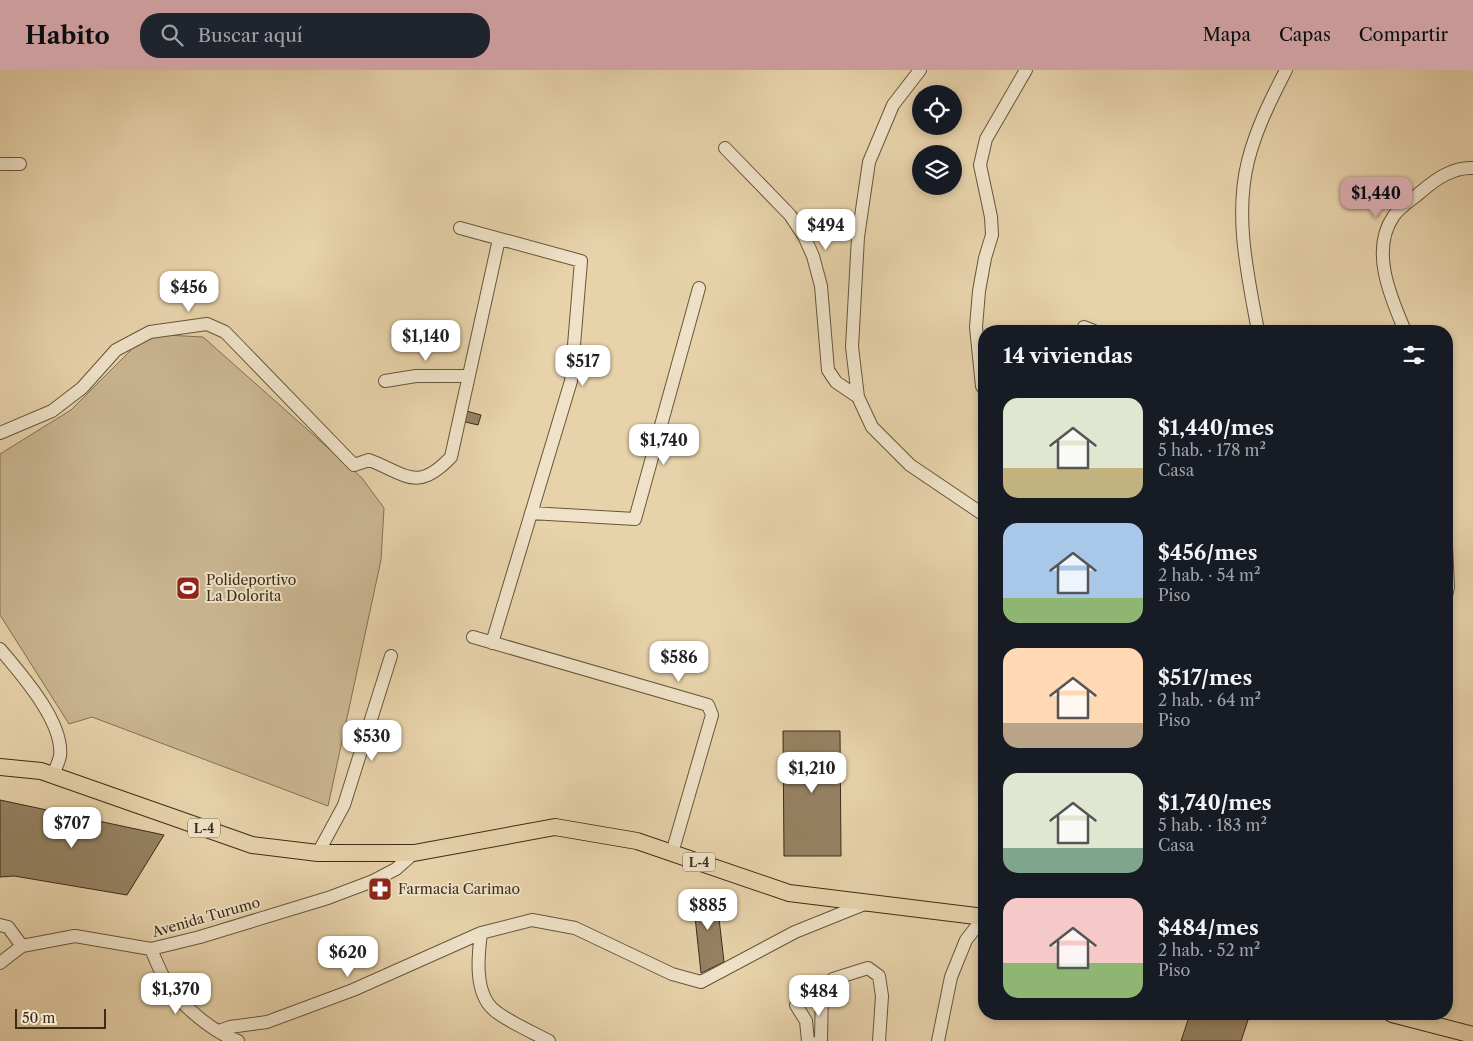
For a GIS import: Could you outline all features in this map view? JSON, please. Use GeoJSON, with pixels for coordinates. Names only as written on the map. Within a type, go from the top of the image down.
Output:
{"type":"FeatureCollection","features":[{"type":"Feature","properties":{"kind":"main road","name":"L-4"},"geometry":{"type":"LineString","coordinates":[[0,766],[41,771],[252,845],[318,853],[414,853],[555,827],[637,841],[789,893],[978,916]]}},
{"type":"Feature","properties":{"kind":"main road"},"geometry":{"type":"LineString","coordinates":[[1415,1020],[1473,1035]]}},
{"type":"Feature","properties":{"kind":"street"},"geometry":{"type":"LineString","coordinates":[[920,70],[893,105],[869,162],[858,237],[852,338],[858,397],[872,427],[910,465],[978,511]]}},
{"type":"Feature","properties":{"kind":"street"},"geometry":{"type":"LineString","coordinates":[[978,347],[976,327],[980,283],[992,235],[991,217],[980,165],[986,139],[1026,70]]}},
{"type":"Feature","properties":{"kind":"street"},"geometry":{"type":"LineString","coordinates":[[1257,325],[1245,259],[1242,208],[1247,162],[1264,114],[1286,70]]}},
{"type":"Feature","properties":{"kind":"street"},"geometry":{"type":"LineString","coordinates":[[724,148],[790,215],[804,236],[813,256],[821,286],[828,370],[836,382],[858,397]]}},
{"type":"Feature","properties":{"kind":"street"},"geometry":{"type":"LineString","coordinates":[[0,164],[20,164]]}},
{"type":"Feature","properties":{"kind":"street"},"geometry":{"type":"LineString","coordinates":[[1403,325],[1384,276],[1384,235],[1393,216],[1437,178],[1463,168],[1473,168]]}},
{"type":"Feature","properties":{"kind":"street"},"geometry":{"type":"LineString","coordinates":[[460,228],[582,261],[571,381],[492,643]]}},
{"type":"Feature","properties":{"kind":"street"},"geometry":{"type":"LineString","coordinates":[[1,428],[52,411],[82,388],[116,350],[150,332],[207,324],[225,332],[354,466],[369,460],[410,479],[425,477],[441,468],[451,458],[499,239]]}},
{"type":"Feature","properties":{"kind":"street"},"geometry":{"type":"LineString","coordinates":[[531,513],[635,518],[699,288]]}},
{"type":"Feature","properties":{"kind":"street"},"geometry":{"type":"LineString","coordinates":[[385,381],[416,376],[469,376]]}},
{"type":"Feature","properties":{"kind":"street"},"geometry":{"type":"LineString","coordinates":[[473,637],[708,705],[712,715],[672,853]]}},
{"type":"Feature","properties":{"kind":"street"},"geometry":{"type":"LineString","coordinates":[[0,649],[29,683],[57,731],[60,757],[53,775]]}},
{"type":"Feature","properties":{"kind":"street"},"geometry":{"type":"LineString","coordinates":[[318,853],[344,805],[391,656]]}},
{"type":"Feature","properties":{"kind":"street","name":"Avenida Turumo"},"geometry":{"type":"LineString","coordinates":[[0,963],[22,946],[75,936],[151,949],[200,937],[328,898],[373,881],[396,869],[414,853]]}},
{"type":"Feature","properties":{"kind":"street"},"geometry":{"type":"LineString","coordinates":[[219,1031],[230,1027],[268,1022],[353,990],[481,933],[532,920],[575,928],[630,956],[672,974],[701,982],[795,932],[867,903]]}},
{"type":"Feature","properties":{"kind":"street"},"geometry":{"type":"LineString","coordinates":[[0,925],[8,927],[22,946]]}},
{"type":"Feature","properties":{"kind":"street"},"geometry":{"type":"LineString","coordinates":[[938,1041],[951,978],[966,940],[978,925]]}},
{"type":"Feature","properties":{"kind":"street"},"geometry":{"type":"LineString","coordinates":[[481,933],[477,965],[483,992],[494,1010],[549,1041]]}},
{"type":"Feature","properties":{"kind":"street"},"geometry":{"type":"LineString","coordinates":[[151,949],[168,985],[192,1012],[229,1038],[238,1041]]}},
{"type":"Feature","properties":{"kind":"street"},"geometry":{"type":"LineString","coordinates":[[819,1041],[821,1040],[822,990],[832,978],[868,968],[879,976],[882,996],[879,1041]]}},
{"type":"Feature","properties":{"kind":"street"},"geometry":{"type":"LineString","coordinates":[[796,1005],[806,1021],[808,1041]]}},
{"type":"Feature","properties":{"kind":"shaded area","name":"Polideportivo La Dolorita"},"geometry":{"type":"Polygon","coordinates":[[[147,334],[203,337],[362,478],[384,508],[381,560],[328,806],[92,717],[69,724],[0,615],[0,454],[71,410],[147,334]]]}},
{"type":"Feature","properties":{"kind":"building"},"geometry":{"type":"Polygon","coordinates":[[[463,410],[481,415],[478,425],[461,421],[463,410]]]}},
{"type":"Feature","properties":{"kind":"building"},"geometry":{"type":"Polygon","coordinates":[[[783,731],[840,731],[841,856],[784,856],[783,731]]]}},
{"type":"Feature","properties":{"kind":"building"},"geometry":{"type":"Polygon","coordinates":[[[0,800],[164,835],[127,895],[14,876],[0,877],[0,800]]]}},
{"type":"Feature","properties":{"kind":"building"},"geometry":{"type":"Polygon","coordinates":[[[716,892],[724,962],[701,973],[693,898],[716,892]]]}},
{"type":"Feature","properties":{"kind":"building"},"geometry":{"type":"Polygon","coordinates":[[[1188,1020],[1248,1020],[1241,1041],[1181,1041],[1188,1020]]]}},
{"type":"Feature","properties":{"kind":"place","name":"Polideportivo La Dolorita"},"geometry":{"type":"Point","coordinates":[188,588]}},
{"type":"Feature","properties":{"kind":"place","name":"Farmacia Carimao"},"geometry":{"type":"Point","coordinates":[380,889]}}]}
